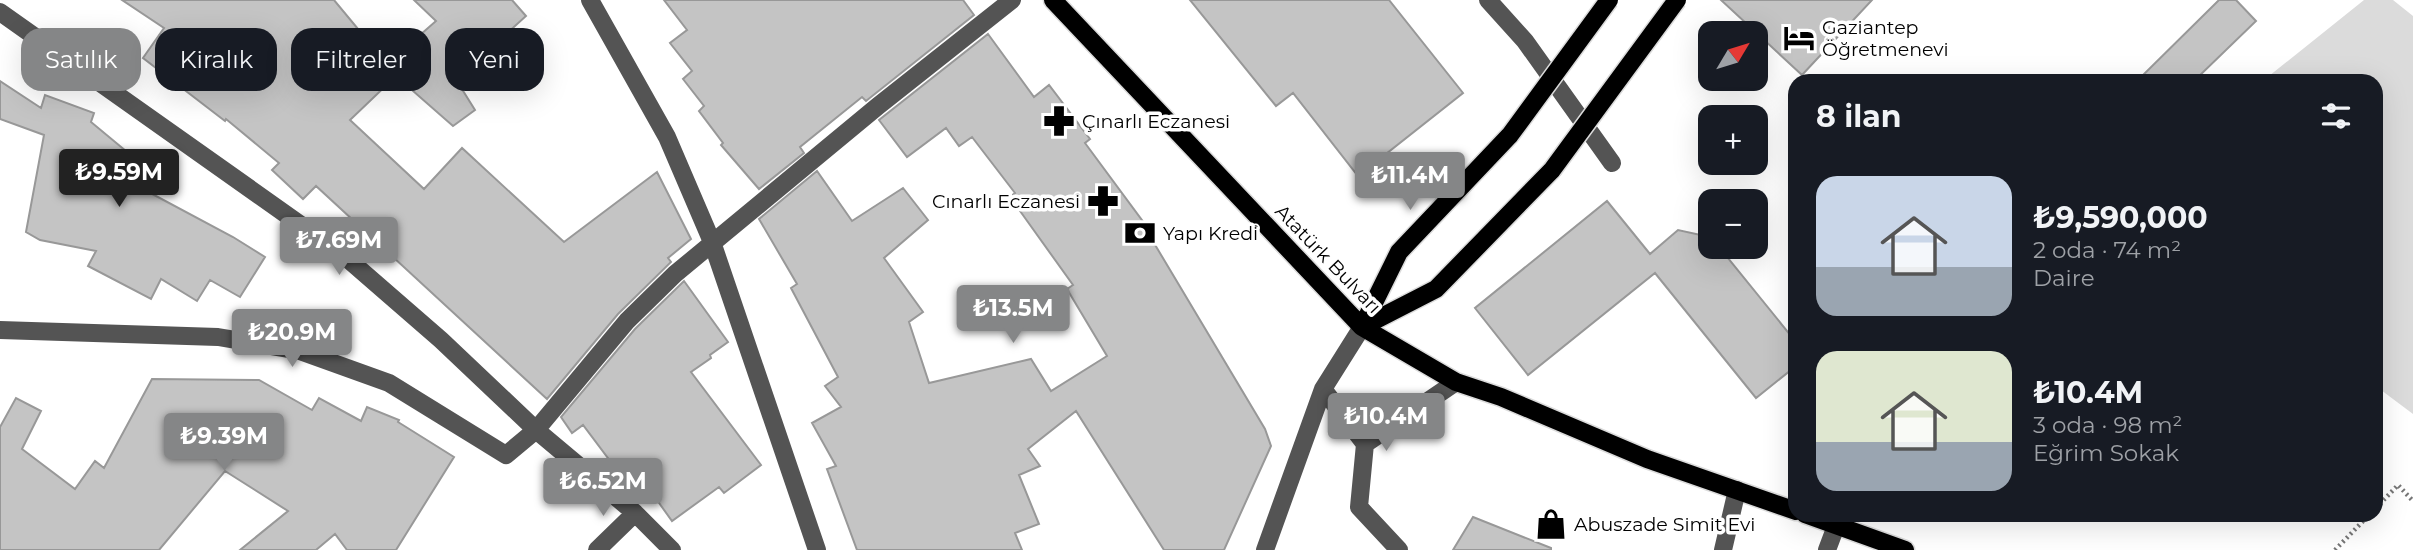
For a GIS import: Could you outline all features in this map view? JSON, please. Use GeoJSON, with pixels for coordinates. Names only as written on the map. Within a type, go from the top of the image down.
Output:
{"type":"FeatureCollection","features":[{"type":"Feature","properties":{"kind":"main road","name":"Atatürk Bulvarı"},"geometry":{"type":"LineString","coordinates":[[1053,0],[1362,327],[1457,382],[1501,397],[1647,459],[1788,508]]}},
{"type":"Feature","properties":{"kind":"main road"},"geometry":{"type":"LineString","coordinates":[[1362,327],[1399,252],[1510,135],[1609,0]]}},
{"type":"Feature","properties":{"kind":"main road"},"geometry":{"type":"LineString","coordinates":[[1362,327],[1436,289],[1552,170],[1677,0]]}},
{"type":"Feature","properties":{"kind":"main road"},"geometry":{"type":"LineString","coordinates":[[1826,522],[1905,550]]}},
{"type":"Feature","properties":{"kind":"street"},"geometry":{"type":"LineString","coordinates":[[590,0],[667,137],[712,242],[817,550]]}},
{"type":"Feature","properties":{"kind":"street"},"geometry":{"type":"LineString","coordinates":[[0,330],[218,337],[300,351],[389,383],[506,455],[536,430],[627,321],[675,274],[878,106],[1013,0]]}},
{"type":"Feature","properties":{"kind":"street"},"geometry":{"type":"LineString","coordinates":[[1488,0],[1525,41],[1612,163]]}},
{"type":"Feature","properties":{"kind":"street"},"geometry":{"type":"LineString","coordinates":[[0,12],[342,254],[442,340],[536,430],[635,513],[672,550]]}},
{"type":"Feature","properties":{"kind":"street"},"geometry":{"type":"LineString","coordinates":[[1265,550],[1323,389],[1362,327]]}},
{"type":"Feature","properties":{"kind":"street"},"geometry":{"type":"LineString","coordinates":[[1365,444],[1457,382]]}},
{"type":"Feature","properties":{"kind":"street"},"geometry":{"type":"LineString","coordinates":[[1323,389],[1365,444],[1359,507],[1399,550]]}},
{"type":"Feature","properties":{"kind":"street"},"geometry":{"type":"LineString","coordinates":[[1723,550],[1737,490]]}},
{"type":"Feature","properties":{"kind":"street"},"geometry":{"type":"LineString","coordinates":[[597,550],[635,513]]}},
{"type":"Feature","properties":{"kind":"street"},"geometry":{"type":"LineString","coordinates":[[1827,550],[1836,526]]}},
{"type":"Feature","properties":{"kind":"path"},"geometry":{"type":"LineString","coordinates":[[2383,501],[2398,485],[2413,501]]}},
{"type":"Feature","properties":{"kind":"path"},"geometry":{"type":"LineString","coordinates":[[2335,550],[2362,522]]}},
{"type":"Feature","properties":{"kind":"shaded area"},"geometry":{"type":"Polygon","coordinates":[[[2364,0],[2393,0],[2413,16],[2413,414],[2383,392],[2383,74],[2272,74],[2364,0]]]}},
{"type":"Feature","properties":{"kind":"building"},"geometry":{"type":"Polygon","coordinates":[[[122,0],[334,0],[357,28],[291,28],[291,91],[380,91],[350,120],[424,189],[462,148],[564,242],[657,172],[691,239],[668,258],[671,262],[618,314],[547,399],[316,186],[303,199],[272,170],[279,163],[226,119],[225,121],[186,91],[277,91],[277,28],[164,28],[122,0]]]}},
{"type":"Feature","properties":{"kind":"building"},"geometry":{"type":"Polygon","coordinates":[[[414,0],[512,0],[526,16],[513,28],[445,28],[445,91],[463,91],[475,110],[453,126],[413,91],[431,91],[431,28],[428,28],[436,21],[414,0]]]}},
{"type":"Feature","properties":{"kind":"building"},"geometry":{"type":"Polygon","coordinates":[[[664,0],[963,0],[974,15],[866,101],[862,97],[800,147],[804,153],[759,189],[721,145],[723,143],[699,111],[704,106],[683,79],[692,71],[670,43],[687,30],[664,0]]]}},
{"type":"Feature","properties":{"kind":"building"},"geometry":{"type":"Polygon","coordinates":[[[1190,0],[1389,0],[1463,93],[1358,176],[1293,93],[1276,106],[1190,0]]]}},
{"type":"Feature","properties":{"kind":"building","name":"Gaziantep Öğretmenevi"},"geometry":{"type":"Polygon","coordinates":[[[1721,0],[1872,0],[1803,74],[1768,44],[1768,21],[1744,21],[1721,0]]]}},
{"type":"Feature","properties":{"kind":"building"},"geometry":{"type":"Polygon","coordinates":[[[2219,0],[2236,0],[2256,21],[2201,74],[2144,74],[2219,0]]]}},
{"type":"Feature","properties":{"kind":"building"},"geometry":{"type":"Polygon","coordinates":[[[988,34],[1034,97],[1049,85],[1090,139],[1085,143],[1147,227],[1145,228],[1265,429],[1271,446],[1224,550],[1164,550],[1076,411],[1028,449],[1040,466],[1019,475],[1039,524],[1015,533],[1022,550],[857,550],[827,469],[836,466],[812,423],[841,407],[825,386],[838,377],[791,288],[797,284],[759,219],[817,171],[852,221],[903,188],[928,220],[884,258],[923,312],[909,322],[929,383],[1031,359],[1051,391],[1107,356],[1067,289],[1073,285],[1010,197],[1015,193],[972,137],[959,146],[946,128],[907,157],[879,120],[988,34]]]}},
{"type":"Feature","properties":{"kind":"building"},"geometry":{"type":"Polygon","coordinates":[[[155,41],[155,67],[143,58],[155,41]]]}},
{"type":"Feature","properties":{"kind":"building"},"geometry":{"type":"Polygon","coordinates":[[[0,81],[41,108],[45,95],[94,113],[91,122],[150,171],[141,188],[265,257],[240,297],[210,280],[197,301],[161,279],[151,299],[88,266],[96,251],[40,240],[26,232],[44,135],[0,119],[0,81]]]}},
{"type":"Feature","properties":{"kind":"building"},"geometry":{"type":"Polygon","coordinates":[[[1607,201],[1650,254],[1678,230],[1698,234],[1698,259],[1729,259],[1788,332],[1788,372],[1756,398],[1655,273],[1528,375],[1475,308],[1607,201]]]}},
{"type":"Feature","properties":{"kind":"building"},"geometry":{"type":"Polygon","coordinates":[[[684,281],[728,342],[691,372],[761,465],[724,493],[719,487],[672,521],[649,489],[638,498],[583,425],[572,433],[561,417],[635,329],[684,281]]]}},
{"type":"Feature","properties":{"kind":"building"},"geometry":{"type":"Polygon","coordinates":[[[152,379],[259,380],[312,410],[319,398],[361,421],[367,407],[399,420],[398,422],[454,457],[396,550],[347,550],[335,534],[316,550],[240,550],[288,511],[225,471],[159,550],[0,550],[0,427],[16,398],[41,411],[22,449],[75,489],[95,461],[104,468],[152,379]]]}},
{"type":"Feature","properties":{"kind":"building"},"geometry":{"type":"Polygon","coordinates":[[[1473,517],[1551,548],[1551,550],[1453,550],[1473,517]]]}},
{"type":"Feature","properties":{"kind":"place","name":"Gaziantep Öğretmenevi"},"geometry":{"type":"Point","coordinates":[1799,38]}},
{"type":"Feature","properties":{"kind":"place","name":"Çınarlı Eczanesi"},"geometry":{"type":"Point","coordinates":[1059,121]}},
{"type":"Feature","properties":{"kind":"place","name":"Cınarlı Eczanesi"},"geometry":{"type":"Point","coordinates":[1103,201]}},
{"type":"Feature","properties":{"kind":"place","name":"Yapı Kredi"},"geometry":{"type":"Point","coordinates":[1140,233]}},
{"type":"Feature","properties":{"kind":"place","name":"Abuszade Simit Evi"},"geometry":{"type":"Point","coordinates":[1551,524]}}]}
